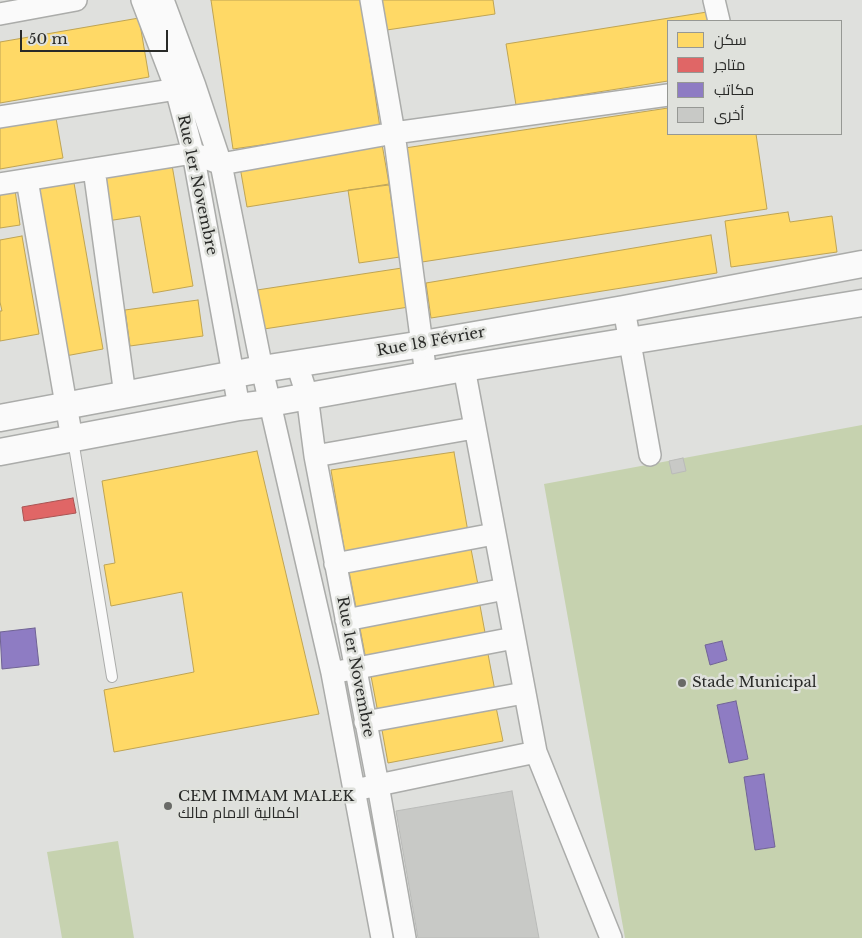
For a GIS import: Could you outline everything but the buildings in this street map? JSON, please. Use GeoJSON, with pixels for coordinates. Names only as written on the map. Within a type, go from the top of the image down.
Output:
{"type":"FeatureCollection","features":[{"type":"Feature","properties":{"kind":"street"},"geometry":{"type":"LineString","coordinates":[[0,14],[76,0]]}},
{"type":"Feature","properties":{"kind":"street","name":"Rue 1er Novembre"},"geometry":{"type":"LineString","coordinates":[[142,0],[221,164],[262,369],[332,673],[382,938]]}},
{"type":"Feature","properties":{"kind":"street","name":"Rue 1er Novembre"},"geometry":{"type":"LineString","coordinates":[[163,0],[186,88],[193,153],[239,407]]}},
{"type":"Feature","properties":{"kind":"street"},"geometry":{"type":"LineString","coordinates":[[371,0],[394,133],[426,374]]}},
{"type":"Feature","properties":{"kind":"street"},"geometry":{"type":"LineString","coordinates":[[714,0],[719,20]]}},
{"type":"Feature","properties":{"kind":"street"},"geometry":{"type":"LineString","coordinates":[[0,117],[186,88]]}},
{"type":"Feature","properties":{"kind":"street"},"geometry":{"type":"LineString","coordinates":[[0,184],[193,153],[221,164],[394,133],[667,95]]}},
{"type":"Feature","properties":{"kind":"street"},"geometry":{"type":"LineString","coordinates":[[94,169],[126,395]]}},
{"type":"Feature","properties":{"kind":"street"},"geometry":{"type":"LineString","coordinates":[[27,180],[72,438]]}},
{"type":"Feature","properties":{"kind":"street","name":"Rue 18 Février"},"geometry":{"type":"LineString","coordinates":[[0,418],[262,369],[624,309],[862,264]]}},
{"type":"Feature","properties":{"kind":"street","name":"Rue 18 Février"},"geometry":{"type":"LineString","coordinates":[[0,452],[426,374],[862,303]]}},
{"type":"Feature","properties":{"kind":"street"},"geometry":{"type":"LineString","coordinates":[[624,309],[650,455]]}},
{"type":"Feature","properties":{"kind":"street","name":"Rue 1er Novembre"},"geometry":{"type":"LineString","coordinates":[[297,364],[307,395],[315,456],[378,785],[405,938]]}},
{"type":"Feature","properties":{"kind":"street"},"geometry":{"type":"LineString","coordinates":[[464,368],[536,752],[611,938]]}},
{"type":"Feature","properties":{"kind":"street"},"geometry":{"type":"LineString","coordinates":[[315,456],[474,428]]}},
{"type":"Feature","properties":{"kind":"street"},"geometry":{"type":"LineString","coordinates":[[335,564],[494,534]]}},
{"type":"Feature","properties":{"kind":"street"},"geometry":{"type":"LineString","coordinates":[[346,620],[505,589]]}},
{"type":"Feature","properties":{"kind":"street"},"geometry":{"type":"LineString","coordinates":[[332,673],[514,638]]}},
{"type":"Feature","properties":{"kind":"street"},"geometry":{"type":"LineString","coordinates":[[365,722],[524,693]]}},
{"type":"Feature","properties":{"kind":"street"},"geometry":{"type":"LineString","coordinates":[[354,790],[536,752]]}},
{"type":"Feature","properties":{"kind":"street"},"geometry":{"type":"LineString","coordinates":[[372,886],[395,881]]}},
{"type":"Feature","properties":{"kind":"lane"},"geometry":{"type":"LineString","coordinates":[[72,438],[112,677]]}},
{"type":"Feature","properties":{"kind":"green space","name":"Stade Municipal"},"geometry":{"type":"Polygon","coordinates":[[[862,425],[862,938],[625,938],[544,484],[862,425]],[[722,641],[705,645],[710,665],[727,660],[722,641]],[[736,701],[717,705],[730,763],[748,759],[736,701]],[[763,774],[744,777],[756,850],[775,847],[763,774]]]}},
{"type":"Feature","properties":{"kind":"green space"},"geometry":{"type":"Polygon","coordinates":[[[118,841],[134,938],[62,938],[47,852],[118,841]]]}},
{"type":"Feature","properties":{"kind":"place","name":"Stade Municipal"},"geometry":{"type":"Point","coordinates":[682,683]}},
{"type":"Feature","properties":{"kind":"place","name":"CEM IMMAM MALEK اكمالية الامام مالك"},"geometry":{"type":"Point","coordinates":[168,806]}}]}
